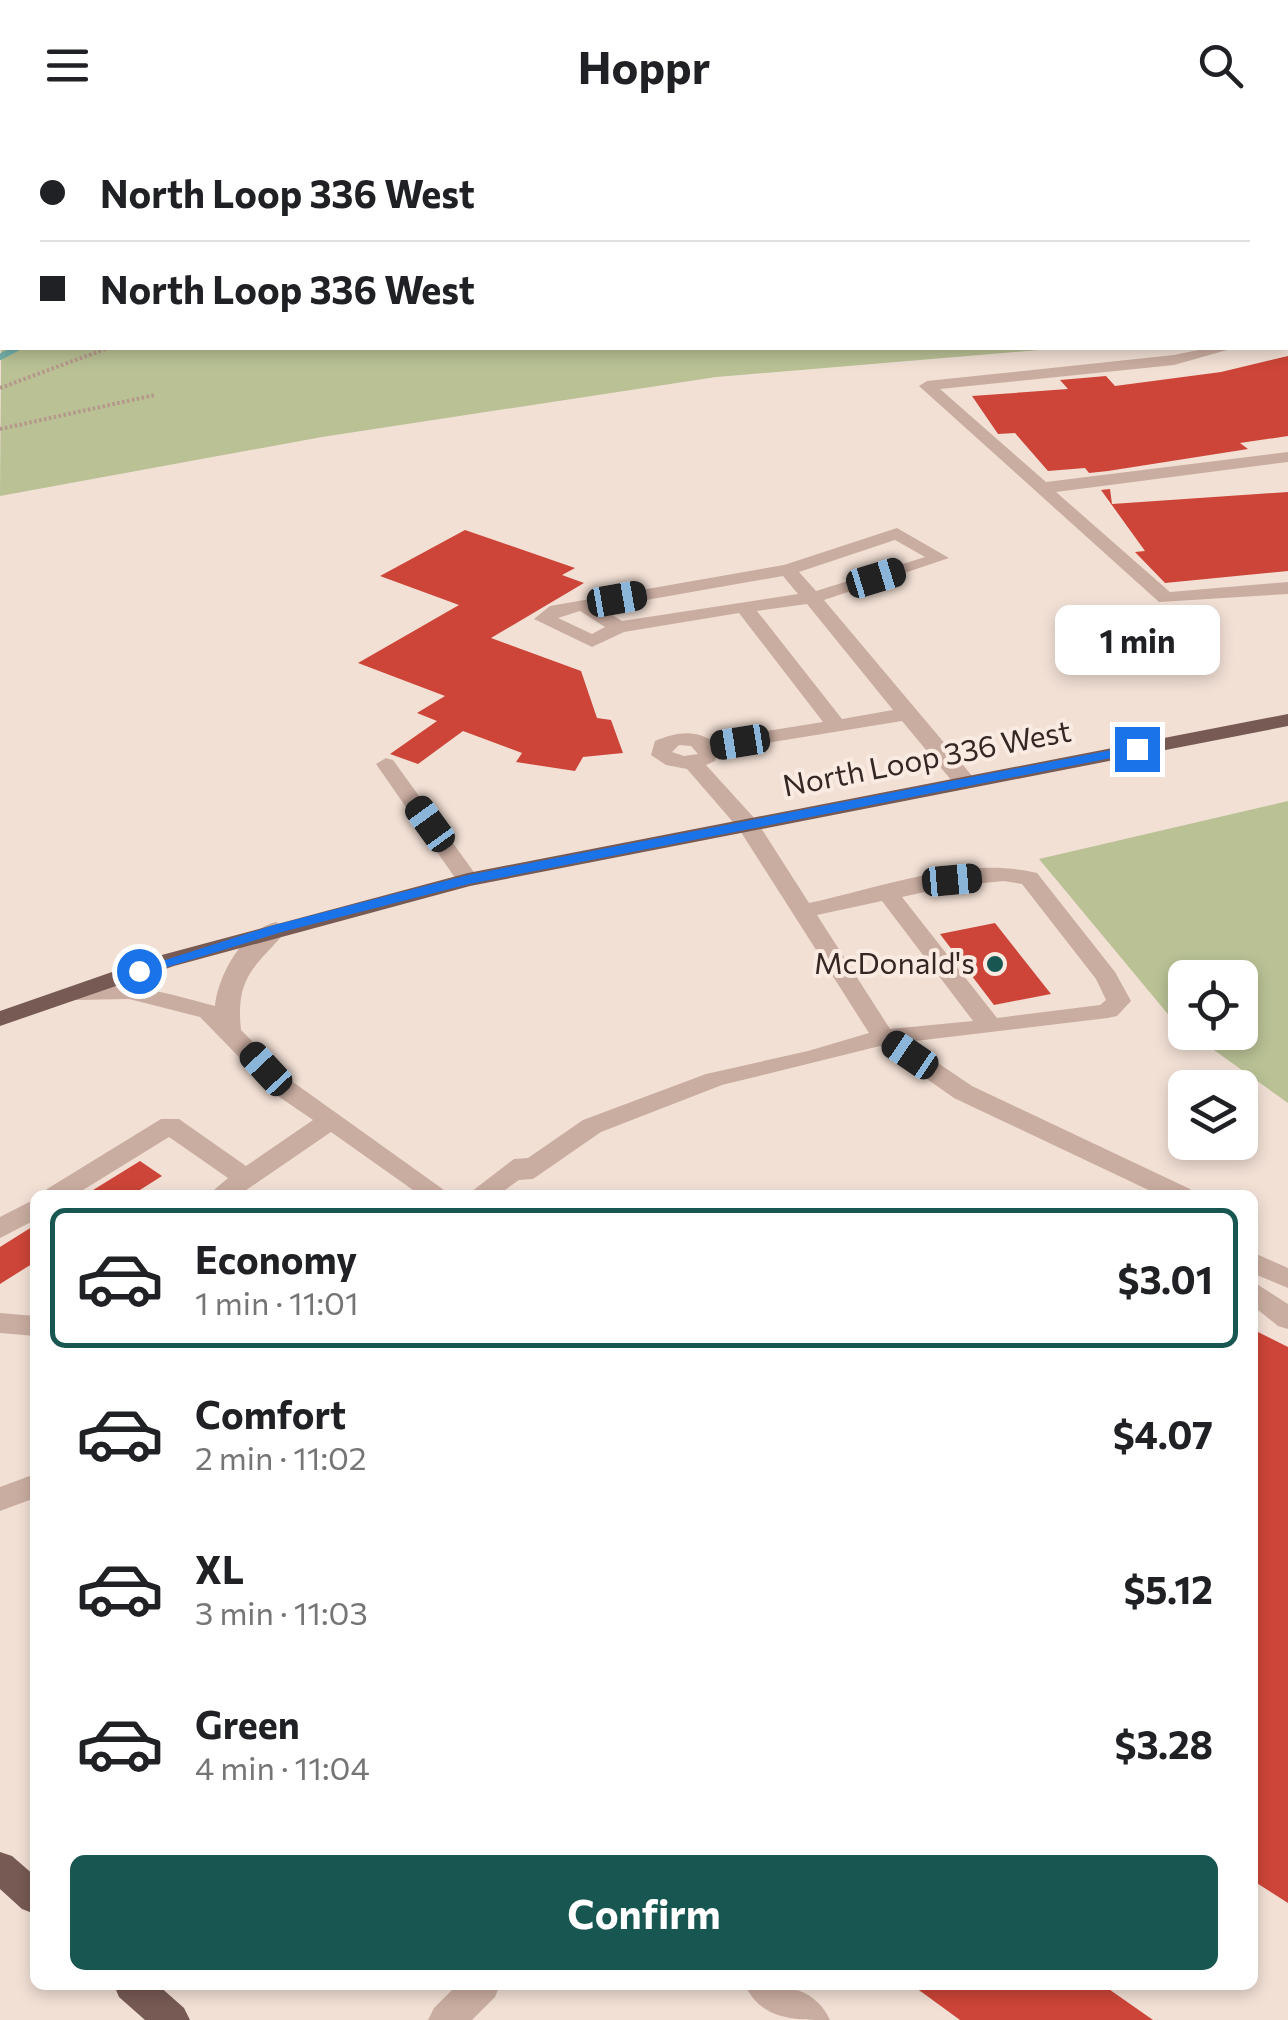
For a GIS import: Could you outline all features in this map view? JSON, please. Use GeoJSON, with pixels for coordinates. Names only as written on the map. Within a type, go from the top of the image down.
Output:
{"type":"FeatureCollection","features":[{"type":"Feature","properties":{"kind":"main road","name":"North Loop 336 West"},"geometry":{"type":"LineString","coordinates":[[0,1019],[276,929],[468,880],[1288,720]]}},
{"type":"Feature","properties":{"kind":"main road"},"geometry":{"type":"LineString","coordinates":[[0,1867],[30,1894]]}},
{"type":"Feature","properties":{"kind":"main road"},"geometry":{"type":"LineString","coordinates":[[138,1990],[171,2020]]}},
{"type":"Feature","properties":{"kind":"lane"},"geometry":{"type":"LineString","coordinates":[[1217,350],[1174,360],[927,386],[1166,598],[1288,588]]}},
{"type":"Feature","properties":{"kind":"lane"},"geometry":{"type":"LineString","coordinates":[[1044,488],[1288,457]]}},
{"type":"Feature","properties":{"kind":"lane"},"geometry":{"type":"LineString","coordinates":[[897,533],[940,558],[812,598],[619,626],[592,642],[544,619],[558,610],[787,570],[897,533]]}},
{"type":"Feature","properties":{"kind":"lane"},"geometry":{"type":"LineString","coordinates":[[787,570],[965,782]]}},
{"type":"Feature","properties":{"kind":"lane"},"geometry":{"type":"LineString","coordinates":[[583,605],[619,626]]}},
{"type":"Feature","properties":{"kind":"lane"},"geometry":{"type":"LineString","coordinates":[[744,607],[837,726]]}},
{"type":"Feature","properties":{"kind":"lane"},"geometry":{"type":"LineString","coordinates":[[907,714],[701,755],[883,1037],[963,1092],[1170,1190]]}},
{"type":"Feature","properties":{"kind":"lane"},"geometry":{"type":"LineString","coordinates":[[386,764],[468,880]]}},
{"type":"Feature","properties":{"kind":"lane"},"geometry":{"type":"LineString","coordinates":[[487,1190],[522,1165],[524,1173],[592,1126],[715,1079],[813,1058],[883,1037],[1108,1011],[1119,1001],[1107,977],[1029,878],[1004,874],[952,880],[840,900],[803,911]]}},
{"type":"Feature","properties":{"kind":"lane"},"geometry":{"type":"LineString","coordinates":[[888,894],[990,1026]]}},
{"type":"Feature","properties":{"kind":"lane"},"geometry":{"type":"LineString","coordinates":[[228,1030],[224,1009],[232,978],[255,944],[276,929]]}},
{"type":"Feature","properties":{"kind":"lane"},"geometry":{"type":"LineString","coordinates":[[75,993],[129,992],[209,1012],[284,1088],[431,1190]]}},
{"type":"Feature","properties":{"kind":"lane"},"geometry":{"type":"LineString","coordinates":[[228,1190],[330,1120]]}},
{"type":"Feature","properties":{"kind":"lane"},"geometry":{"type":"LineString","coordinates":[[64,1190],[170,1125],[246,1178]]}},
{"type":"Feature","properties":{"kind":"lane"},"geometry":{"type":"LineString","coordinates":[[0,1229],[30,1211]]}},
{"type":"Feature","properties":{"kind":"lane"},"geometry":{"type":"LineString","coordinates":[[1258,1264],[1288,1279]]}},
{"type":"Feature","properties":{"kind":"lane"},"geometry":{"type":"LineString","coordinates":[[1258,1295],[1288,1318]]}},
{"type":"Feature","properties":{"kind":"lane"},"geometry":{"type":"LineString","coordinates":[[0,1323],[30,1326]]}},
{"type":"Feature","properties":{"kind":"lane"},"geometry":{"type":"LineString","coordinates":[[0,1500],[30,1487]]}},
{"type":"Feature","properties":{"kind":"lane"},"geometry":{"type":"LineString","coordinates":[[447,2020],[477,1990]]}},
{"type":"Feature","properties":{"kind":"lane"},"geometry":{"type":"LineString","coordinates":[[769,1990],[812,2020]]}},
{"type":"Feature","properties":{"kind":"path"},"geometry":{"type":"LineString","coordinates":[[0,388],[103,350]]}},
{"type":"Feature","properties":{"kind":"path"},"geometry":{"type":"LineString","coordinates":[[0,428],[155,396]]}},
{"type":"Feature","properties":{"kind":"green space"},"geometry":{"type":"Polygon","coordinates":[[[1,350],[1039,350],[716,377],[322,437],[0,496],[1,350]]]}},
{"type":"Feature","properties":{"kind":"green space"},"geometry":{"type":"Polygon","coordinates":[[[1288,801],[1288,1103],[1258,1082],[1258,1070],[1242,1070],[1214,1050],[1258,1050],[1258,960],[1168,960],[1168,1014],[1039,859],[1288,801]]]}},
{"type":"Feature","properties":{"kind":"building"},"geometry":{"type":"Polygon","coordinates":[[[1288,356],[1288,436],[1240,443],[1248,449],[1108,471],[1048,471],[1015,433],[998,434],[972,396],[1068,389],[1060,380],[1106,376],[1115,386],[1221,372],[1288,356]]]}},
{"type":"Feature","properties":{"kind":"building"},"geometry":{"type":"Polygon","coordinates":[[[1110,489],[1112,504],[1288,492],[1288,571],[1165,583],[1135,552],[1145,551],[1101,490],[1110,489]]]}},
{"type":"Feature","properties":{"kind":"building"},"geometry":{"type":"Polygon","coordinates":[[[465,530],[575,568],[562,575],[584,583],[491,638],[581,671],[597,718],[611,720],[623,753],[583,757],[575,771],[516,762],[522,753],[463,731],[418,764],[390,754],[437,721],[417,713],[445,696],[358,663],[459,605],[380,576],[465,530]]]}},
{"type":"Feature","properties":{"kind":"building","name":"McDonald's"},"geometry":{"type":"Polygon","coordinates":[[[995,923],[1051,994],[994,1005],[940,934],[995,923]]]}},
{"type":"Feature","properties":{"kind":"building"},"geometry":{"type":"Polygon","coordinates":[[[140,1161],[162,1176],[140,1190],[93,1190],[140,1161]]]}},
{"type":"Feature","properties":{"kind":"building"},"geometry":{"type":"Polygon","coordinates":[[[30,1228],[30,1265],[0,1284],[0,1247],[30,1228]]]}},
{"type":"Feature","properties":{"kind":"building"},"geometry":{"type":"Polygon","coordinates":[[[1258,1332],[1288,1347],[1288,1903],[1258,1884],[1258,1332]]]}},
{"type":"Feature","properties":{"kind":"building"},"geometry":{"type":"Polygon","coordinates":[[[919,1990],[1110,1990],[1153,2020],[960,2020],[919,1990]]]}},
{"type":"Feature","properties":{"kind":"waterway"},"geometry":{"type":"LineString","coordinates":[[0,357],[13,350]]}},
{"type":"Feature","properties":{"kind":"place","name":"McDonald's"},"geometry":{"type":"Point","coordinates":[995,964]}},
{"type":"Feature","properties":{"kind":"route"},"geometry":{"type":"LineString","coordinates":[[139,971],[276,929],[468,880],[1137,749]]}}]}
